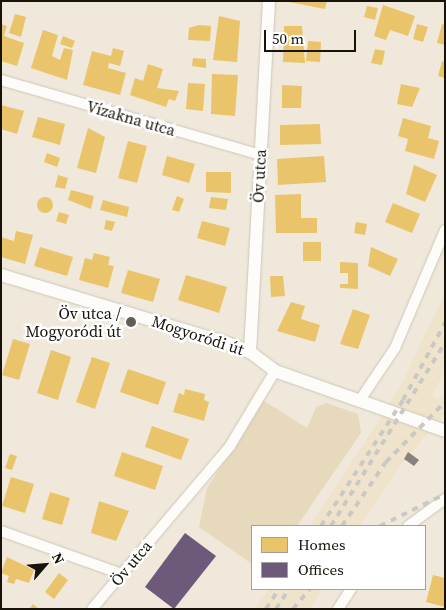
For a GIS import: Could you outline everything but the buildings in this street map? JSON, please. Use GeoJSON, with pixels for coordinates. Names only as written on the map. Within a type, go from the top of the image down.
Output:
{"type":"FeatureCollection","features":[{"type":"Feature","properties":{"kind":"street","name":"Öv utca"},"geometry":{"type":"LineString","coordinates":[[250,352],[269,1]]}},
{"type":"Feature","properties":{"kind":"street","name":"Vízakna utca"},"geometry":{"type":"LineString","coordinates":[[1,80],[260,155]]}},
{"type":"Feature","properties":{"kind":"street"},"geometry":{"type":"LineString","coordinates":[[360,400],[394,348],[445,230]]}},
{"type":"Feature","properties":{"kind":"street","name":"Mogyoródi út"},"geometry":{"type":"LineString","coordinates":[[1,275],[250,352],[275,371],[445,432]]}},
{"type":"Feature","properties":{"kind":"street","name":"Öv utca"},"geometry":{"type":"LineString","coordinates":[[92,609],[230,446],[275,371]]}},
{"type":"Feature","properties":{"kind":"street"},"geometry":{"type":"LineString","coordinates":[[409,525],[445,499]]}},
{"type":"Feature","properties":{"kind":"street"},"geometry":{"type":"LineString","coordinates":[[1,531],[122,574]]}},
{"type":"Feature","properties":{"kind":"street"},"geometry":{"type":"LineString","coordinates":[[338,609],[350,590]]}},
{"type":"Feature","properties":{"kind":"shaded area"},"geometry":{"type":"Polygon","coordinates":[[[445,293],[445,371],[432,395],[438,399],[445,393],[445,413],[398,469],[361,525],[311,525],[400,387],[445,293]]]}},
{"type":"Feature","properties":{"kind":"shaded area"},"geometry":{"type":"Polygon","coordinates":[[[264,401],[307,428],[316,407],[327,403],[358,414],[361,433],[298,525],[251,525],[251,563],[199,527],[207,488],[264,401]]]}},
{"type":"Feature","properties":{"kind":"shaded area"},"geometry":{"type":"Polygon","coordinates":[[[268,590],[321,590],[310,609],[255,609],[268,590]]]}},
{"type":"Feature","properties":{"kind":"railway"},"geometry":{"type":"LineString","coordinates":[[322,525],[403,400],[445,323]]}},
{"type":"Feature","properties":{"kind":"railway"},"geometry":{"type":"LineString","coordinates":[[332,525],[445,343]]}},
{"type":"Feature","properties":{"kind":"railway"},"geometry":{"type":"LineString","coordinates":[[343,525],[386,462],[445,402]]}},
{"type":"Feature","properties":{"kind":"railway"},"geometry":{"type":"LineString","coordinates":[[382,525],[445,494]]}},
{"type":"Feature","properties":{"kind":"railway"},"geometry":{"type":"LineString","coordinates":[[266,609],[278,590]]}},
{"type":"Feature","properties":{"kind":"railway"},"geometry":{"type":"LineString","coordinates":[[276,609],[288,590]]}},
{"type":"Feature","properties":{"kind":"railway"},"geometry":{"type":"LineString","coordinates":[[293,609],[309,590]]}},
{"type":"Feature","properties":{"kind":"place","name":"Öv utca / Mogyoródi út"},"geometry":{"type":"Point","coordinates":[131,322]}}]}
